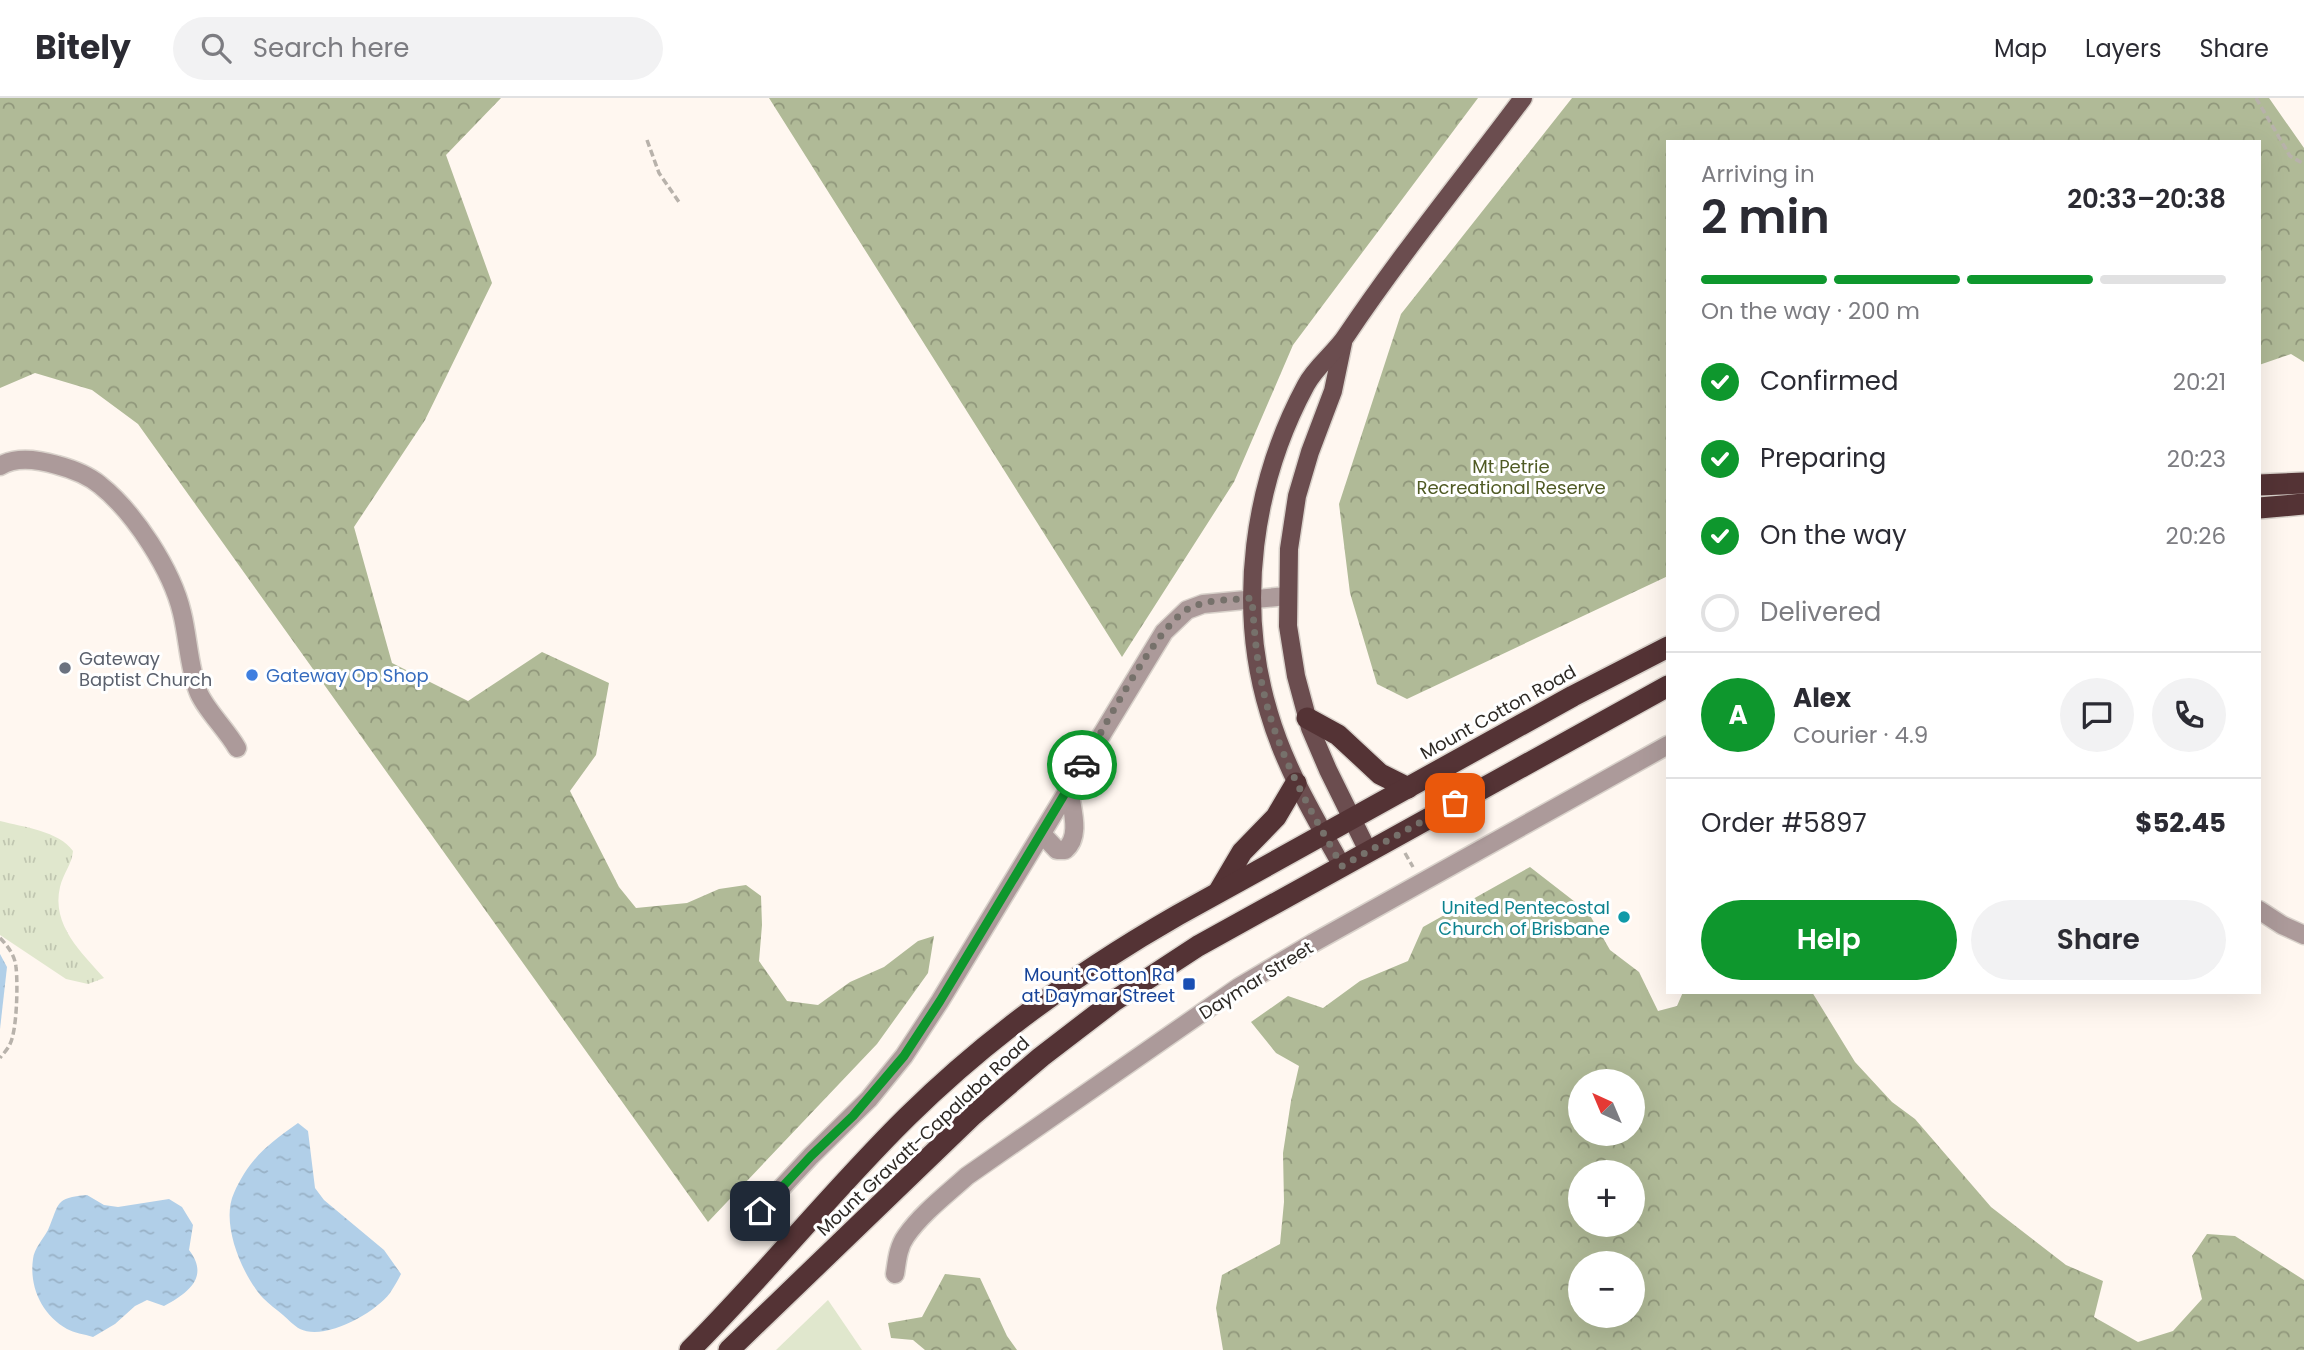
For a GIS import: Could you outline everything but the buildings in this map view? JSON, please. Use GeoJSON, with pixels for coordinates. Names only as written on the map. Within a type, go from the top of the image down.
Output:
{"type":"FeatureCollection","features":[{"type":"Feature","properties":{"kind":"highway"},"geometry":{"type":"LineString","coordinates":[[2261,485],[2304,483]]}},
{"type":"Feature","properties":{"kind":"highway"},"geometry":{"type":"LineString","coordinates":[[2261,508],[2304,504]]}},
{"type":"Feature","properties":{"kind":"highway","name":"Mount Cotton Road"},"geometry":{"type":"LineString","coordinates":[[1352,819],[1573,696],[1666,648]]}},
{"type":"Feature","properties":{"kind":"highway"},"geometry":{"type":"LineString","coordinates":[[1368,851],[1666,687]]}},
{"type":"Feature","properties":{"kind":"highway"},"geometry":{"type":"LineString","coordinates":[[1307,718],[1338,735],[1380,774],[1408,788]]}},
{"type":"Feature","properties":{"kind":"highway"},"geometry":{"type":"LineString","coordinates":[[1218,893],[1242,852],[1276,817],[1296,783]]}},
{"type":"Feature","properties":{"kind":"highway","name":"Mount Gravatt-Capalaba Road"},"geometry":{"type":"LineString","coordinates":[[690,1350],[857,1168],[952,1075],[1029,1013],[1141,936],[1352,819]]}},
{"type":"Feature","properties":{"kind":"highway","name":"Mount Gravatt-Capalaba Road"},"geometry":{"type":"LineString","coordinates":[[729,1350],[973,1115],[1078,1027],[1188,952],[1368,851]]}},
{"type":"Feature","properties":{"kind":"main road"},"geometry":{"type":"LineString","coordinates":[[1342,866],[1296,783],[1269,713],[1262,685],[1256,655],[1252,598],[1258,523],[1264,496],[1280,440],[1308,381],[1344,340],[1383,282],[1523,98]]}},
{"type":"Feature","properties":{"kind":"main road"},"geometry":{"type":"LineString","coordinates":[[1344,340],[1333,391],[1297,496],[1289,549],[1287,596],[1291,651],[1307,718],[1319,752],[1368,851]]}},
{"type":"Feature","properties":{"kind":"street"},"geometry":{"type":"LineString","coordinates":[[0,466],[23,460],[74,470],[99,484],[128,513],[154,551],[173,586],[182,610],[198,691],[237,748]]}},
{"type":"Feature","properties":{"kind":"street"},"geometry":{"type":"LineString","coordinates":[[760,1211],[853,1116],[904,1056],[1042,834],[1154,645],[1170,624],[1195,606],[1287,596]]}},
{"type":"Feature","properties":{"kind":"street","name":"Daymar Street"},"geometry":{"type":"LineString","coordinates":[[895,1273],[905,1237],[967,1176],[1239,987],[1325,936],[1666,746]]}},
{"type":"Feature","properties":{"kind":"street"},"geometry":{"type":"LineString","coordinates":[[1042,834],[1057,850],[1065,850],[1073,843],[1075,831],[1069,788]]}},
{"type":"Feature","properties":{"kind":"street"},"geometry":{"type":"LineString","coordinates":[[2261,911],[2304,935]]}},
{"type":"Feature","properties":{"kind":"path"},"geometry":{"type":"LineString","coordinates":[[2256,98],[2290,156],[2304,164]]}},
{"type":"Feature","properties":{"kind":"path"},"geometry":{"type":"LineString","coordinates":[[647,140],[659,173],[678,202]]}},
{"type":"Feature","properties":{"kind":"path"},"geometry":{"type":"LineString","coordinates":[[0,939],[8,946],[16,965],[15,1028],[7,1049],[0,1058]]}},
{"type":"Feature","properties":{"kind":"path"},"geometry":{"type":"LineString","coordinates":[[0,1043],[7,1049]]}},
{"type":"Feature","properties":{"kind":"green space"},"geometry":{"type":"Polygon","coordinates":[[[0,98],[501,98],[446,155],[492,283],[425,420],[354,527],[392,663],[468,701],[542,652],[609,683],[596,755],[570,791],[619,887],[636,908],[687,903],[719,889],[746,885],[761,896],[759,961],[787,1001],[818,1005],[850,982],[884,967],[918,941],[934,936],[928,973],[877,1044],[708,1222],[138,424],[92,390],[35,373],[0,388],[0,98]]]}},
{"type":"Feature","properties":{"kind":"green space"},"geometry":{"type":"Polygon","coordinates":[[[769,98],[1478,98],[1293,345],[1234,482],[1122,657],[769,98]]]}},
{"type":"Feature","properties":{"kind":"green space","name":"Mt Petrie Recreational Reserve"},"geometry":{"type":"Polygon","coordinates":[[[1572,98],[2269,98],[2304,148],[2304,362],[2291,354],[2261,364],[2261,140],[1666,140],[1666,577],[1407,699],[1377,684],[1350,593],[1339,504],[1401,314],[1572,98]]]}},
{"type":"Feature","properties":{"kind":"green space"},"geometry":{"type":"Polygon","coordinates":[[[0,821],[50,834],[73,851],[60,887],[60,914],[70,937],[104,978],[88,984],[66,979],[0,935],[0,821]]]}},
{"type":"Feature","properties":{"kind":"green space"},"geometry":{"type":"Polygon","coordinates":[[[1530,867],[1588,912],[1610,950],[1639,972],[1658,1011],[1677,1006],[1682,994],[1813,994],[1855,1062],[1892,1102],[1915,1119],[1991,1207],[2066,1265],[2103,1281],[2094,1317],[2138,1342],[2173,1331],[2202,1299],[2192,1256],[2207,1234],[2235,1236],[2304,1280],[2304,1350],[1223,1350],[1216,1308],[1222,1275],[1280,1244],[1284,1202],[1283,1153],[1299,1066],[1276,1053],[1251,1022],[1288,996],[1323,1008],[1360,981],[1408,961],[1423,927],[1530,867]]]}},
{"type":"Feature","properties":{"kind":"green space"},"geometry":{"type":"Polygon","coordinates":[[[945,1274],[980,1278],[1007,1336],[1017,1350],[925,1350],[913,1340],[891,1338],[888,1323],[922,1317],[945,1274]]]}},
{"type":"Feature","properties":{"kind":"green space"},"geometry":{"type":"Polygon","coordinates":[[[828,1300],[862,1350],[776,1350],[828,1300]]]}},
{"type":"Feature","properties":{"kind":"water"},"geometry":{"type":"Polygon","coordinates":[[[0,954],[7,967],[0,1029],[0,954]]]}},
{"type":"Feature","properties":{"kind":"water"},"geometry":{"type":"Polygon","coordinates":[[[298,1123],[308,1131],[315,1188],[324,1200],[384,1250],[401,1274],[390,1293],[373,1309],[349,1323],[322,1331],[300,1329],[263,1298],[241,1263],[231,1233],[230,1205],[246,1171],[269,1145],[298,1123]]]}},
{"type":"Feature","properties":{"kind":"water"},"geometry":{"type":"Polygon","coordinates":[[[87,1195],[104,1205],[118,1207],[169,1199],[182,1207],[193,1225],[189,1250],[197,1268],[193,1283],[181,1296],[164,1306],[147,1300],[93,1337],[70,1330],[51,1316],[35,1290],[32,1269],[35,1252],[57,1208],[63,1200],[87,1195]]]}},
{"type":"Feature","properties":{"kind":"way so far"},"geometry":{"type":"LineString","coordinates":[[1082,765],[1154,645],[1170,624],[1195,606],[1252,598],[1256,655],[1269,713],[1296,783],[1342,866],[1455,803]]}},
{"type":"Feature","properties":{"kind":"place","name":"Gateway Baptist Church"},"geometry":{"type":"Point","coordinates":[65,668]}},
{"type":"Feature","properties":{"kind":"place","name":"Gateway Op Shop"},"geometry":{"type":"Point","coordinates":[252,675]}},
{"type":"Feature","properties":{"kind":"place","name":"United Pentecostal Church of Brisbane"},"geometry":{"type":"Point","coordinates":[1624,917]}},
{"type":"Feature","properties":{"kind":"place","name":"Mount Cotton Rd at Daymar Street"},"geometry":{"type":"Point","coordinates":[1189,984]}},
{"type":"Feature","properties":{"kind":"route"},"geometry":{"type":"LineString","coordinates":[[760,1211],[853,1116],[904,1056],[1082,765]]}}]}
